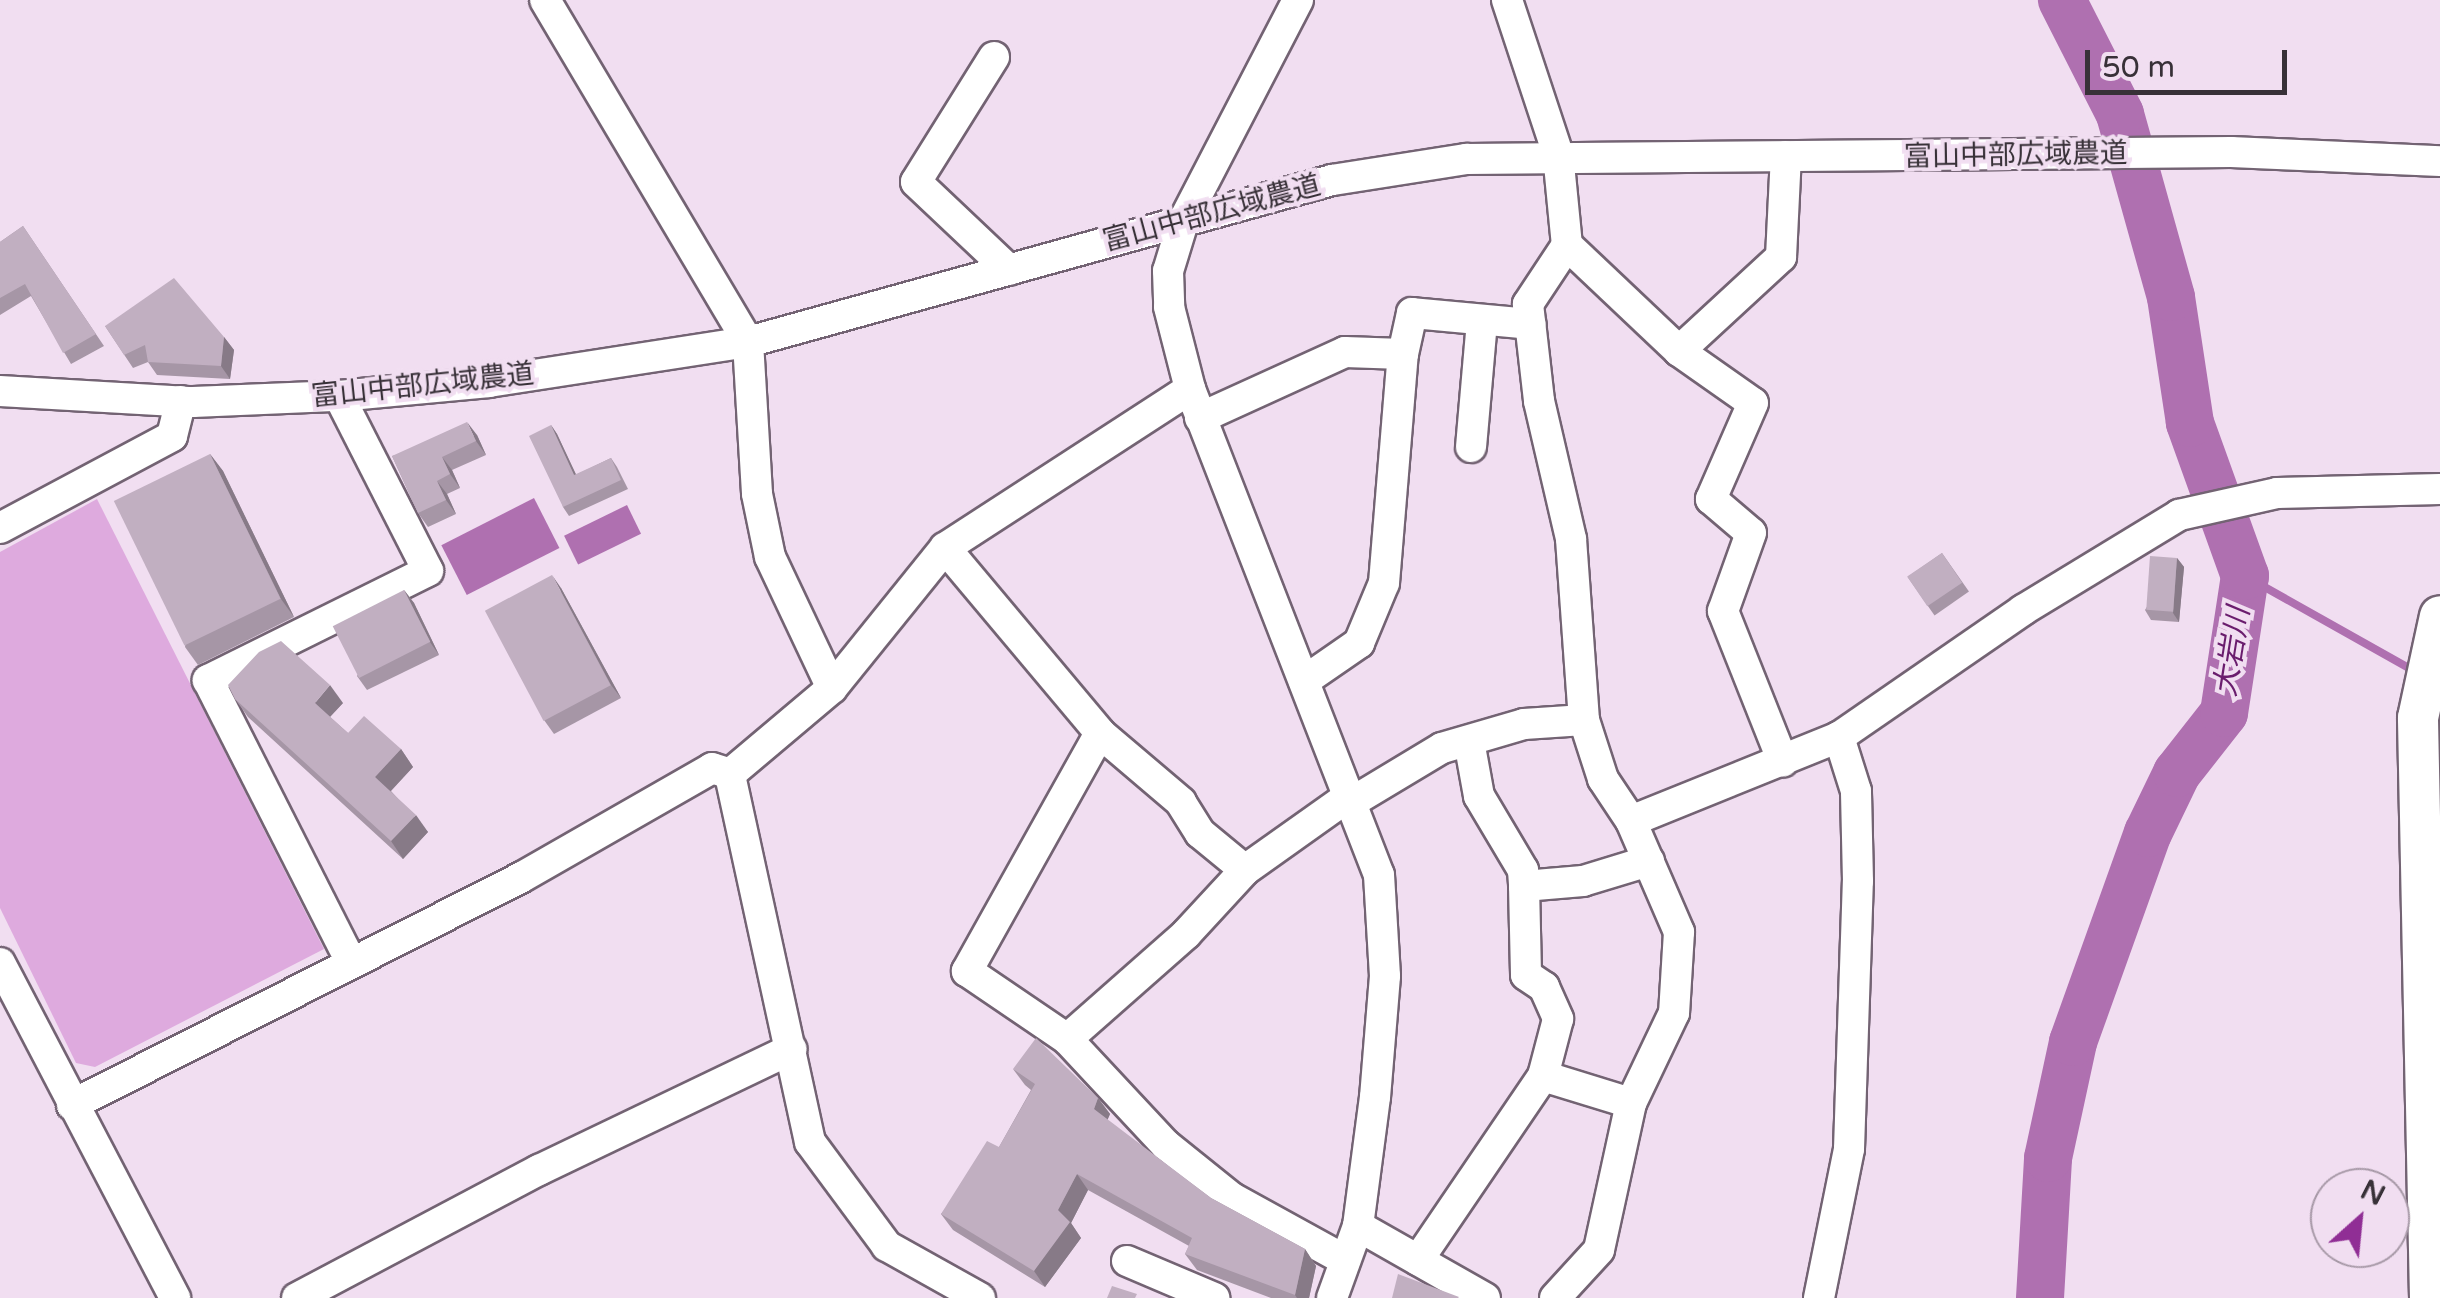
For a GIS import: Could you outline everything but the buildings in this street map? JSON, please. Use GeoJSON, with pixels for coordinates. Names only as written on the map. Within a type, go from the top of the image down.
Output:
{"type":"FeatureCollection","features":[{"type":"Feature","properties":{"kind":"main road"},"geometry":{"type":"LineString","coordinates":[[2430,1298],[2418,718],[2440,616]]}},
{"type":"Feature","properties":{"kind":"street"},"geometry":{"type":"LineString","coordinates":[[545,0],[748,342],[757,494],[770,557],[832,688]]}},
{"type":"Feature","properties":{"kind":"street"},"geometry":{"type":"LineString","coordinates":[[1298,0],[1183,222],[1168,271],[1169,308],[1200,418],[1379,875],[1385,976],[1358,1226],[1332,1298]]}},
{"type":"Feature","properties":{"kind":"street"},"geometry":{"type":"LineString","coordinates":[[1507,0],[1558,154],[1567,245],[1528,304],[1539,401],[1571,539],[1584,720],[1602,779],[1632,820],[1679,932],[1674,1013],[1632,1103],[1599,1250],[1556,1298]]}},
{"type":"Feature","properties":{"kind":"street"},"geometry":{"type":"LineString","coordinates":[[994,57],[916,182],[1009,270]]}},
{"type":"Feature","properties":{"kind":"street","name":"富山中部広域農道"},"geometry":{"type":"LineString","coordinates":[[0,391],[181,401],[340,396],[489,382],[748,342],[1332,180],[1466,159],[1558,154],[2045,156],[2231,152],[2440,161]]}},
{"type":"Feature","properties":{"kind":"street"},"geometry":{"type":"LineString","coordinates":[[1679,350],[1781,257],[1786,156]]}},
{"type":"Feature","properties":{"kind":"street"},"geometry":{"type":"LineString","coordinates":[[1567,245],[1679,350],[1753,403],[1711,499],[1751,533],[1724,610],[1783,762]]}},
{"type":"Feature","properties":{"kind":"street"},"geometry":{"type":"LineString","coordinates":[[1304,681],[1359,643],[1384,584],[1403,354],[1412,313],[1530,324]]}},
{"type":"Feature","properties":{"kind":"street"},"geometry":{"type":"LineString","coordinates":[[1471,447],[1482,320]]}},
{"type":"Feature","properties":{"kind":"street"},"geometry":{"type":"LineString","coordinates":[[1200,418],[1345,352],[1403,354]]}},
{"type":"Feature","properties":{"kind":"street"},"geometry":{"type":"LineString","coordinates":[[730,774],[832,688],[945,548],[1190,389]]}},
{"type":"Feature","properties":{"kind":"street"},"geometry":{"type":"LineString","coordinates":[[340,396],[428,571],[208,680],[351,962]]}},
{"type":"Feature","properties":{"kind":"street"},"geometry":{"type":"LineString","coordinates":[[0,528],[172,436],[181,401]]}},
{"type":"Feature","properties":{"kind":"street"},"geometry":{"type":"LineString","coordinates":[[1632,820],[1838,737],[2023,610],[2179,515],[2276,493],[2440,489]]}},
{"type":"Feature","properties":{"kind":"street"},"geometry":{"type":"LineString","coordinates":[[945,548],[1100,733],[1181,802],[1200,834],[1245,870]]}},
{"type":"Feature","properties":{"kind":"street"},"geometry":{"type":"LineString","coordinates":[[1067,1039],[1186,934],[1245,870],[1350,799],[1442,748],[1524,724],[1584,720]]}},
{"type":"Feature","properties":{"kind":"street"},"geometry":{"type":"LineString","coordinates":[[1100,733],[967,971],[1067,1039],[1166,1144],[1232,1198],[1345,1260]]}},
{"type":"Feature","properties":{"kind":"street"},"geometry":{"type":"LineString","coordinates":[[1819,1298],[1848,1149],[1858,880],[1856,792],[1838,737]]}},
{"type":"Feature","properties":{"kind":"street"},"geometry":{"type":"LineString","coordinates":[[1418,1260],[1544,1076],[1558,1020],[1544,986],[1526,976],[1523,870],[1479,796],[1469,741]]}},
{"type":"Feature","properties":{"kind":"street"},"geometry":{"type":"LineString","coordinates":[[72,1106],[522,877],[712,768],[730,774]]}},
{"type":"Feature","properties":{"kind":"street"},"geometry":{"type":"LineString","coordinates":[[730,774],[791,1049],[794,1088],[810,1142],[887,1246],[980,1298]]}},
{"type":"Feature","properties":{"kind":"street"},"geometry":{"type":"LineString","coordinates":[[1524,886],[1583,881],[1649,861]]}},
{"type":"Feature","properties":{"kind":"street"},"geometry":{"type":"LineString","coordinates":[[0,963],[174,1298]]}},
{"type":"Feature","properties":{"kind":"street"},"geometry":{"type":"LineString","coordinates":[[297,1298],[539,1170],[791,1049]]}},
{"type":"Feature","properties":{"kind":"street"},"geometry":{"type":"LineString","coordinates":[[1544,1076],[1632,1103]]}},
{"type":"Feature","properties":{"kind":"street"},"geometry":{"type":"LineString","coordinates":[[1358,1226],[1485,1298]]}},
{"type":"Feature","properties":{"kind":"street"},"geometry":{"type":"LineString","coordinates":[[1127,1261],[1214,1298]]}},
{"type":"Feature","properties":{"kind":"shaded area"},"geometry":{"type":"Polygon","coordinates":[[[534,498],[559,548],[467,595],[441,545],[534,498]]]}},
{"type":"Feature","properties":{"kind":"shaded area"},"geometry":{"type":"Polygon","coordinates":[[[97,499],[324,949],[95,1067],[76,1063],[0,908],[0,552],[97,499]]]}},
{"type":"Feature","properties":{"kind":"shaded area"},"geometry":{"type":"Polygon","coordinates":[[[627,505],[641,534],[578,564],[564,536],[627,505]]]}},
{"type":"Feature","properties":{"kind":"waterway","name":"大岩川"},"geometry":{"type":"LineString","coordinates":[[2040,1298],[2048,1158],[2073,1042],[2148,833],[2177,773],[2224,713],[2245,576],[2190,423],[2171,297],[2120,114],[2062,0]]}},
{"type":"Feature","properties":{"kind":"waterway"},"geometry":{"type":"LineString","coordinates":[[2245,576],[2416,672]]}}]}
